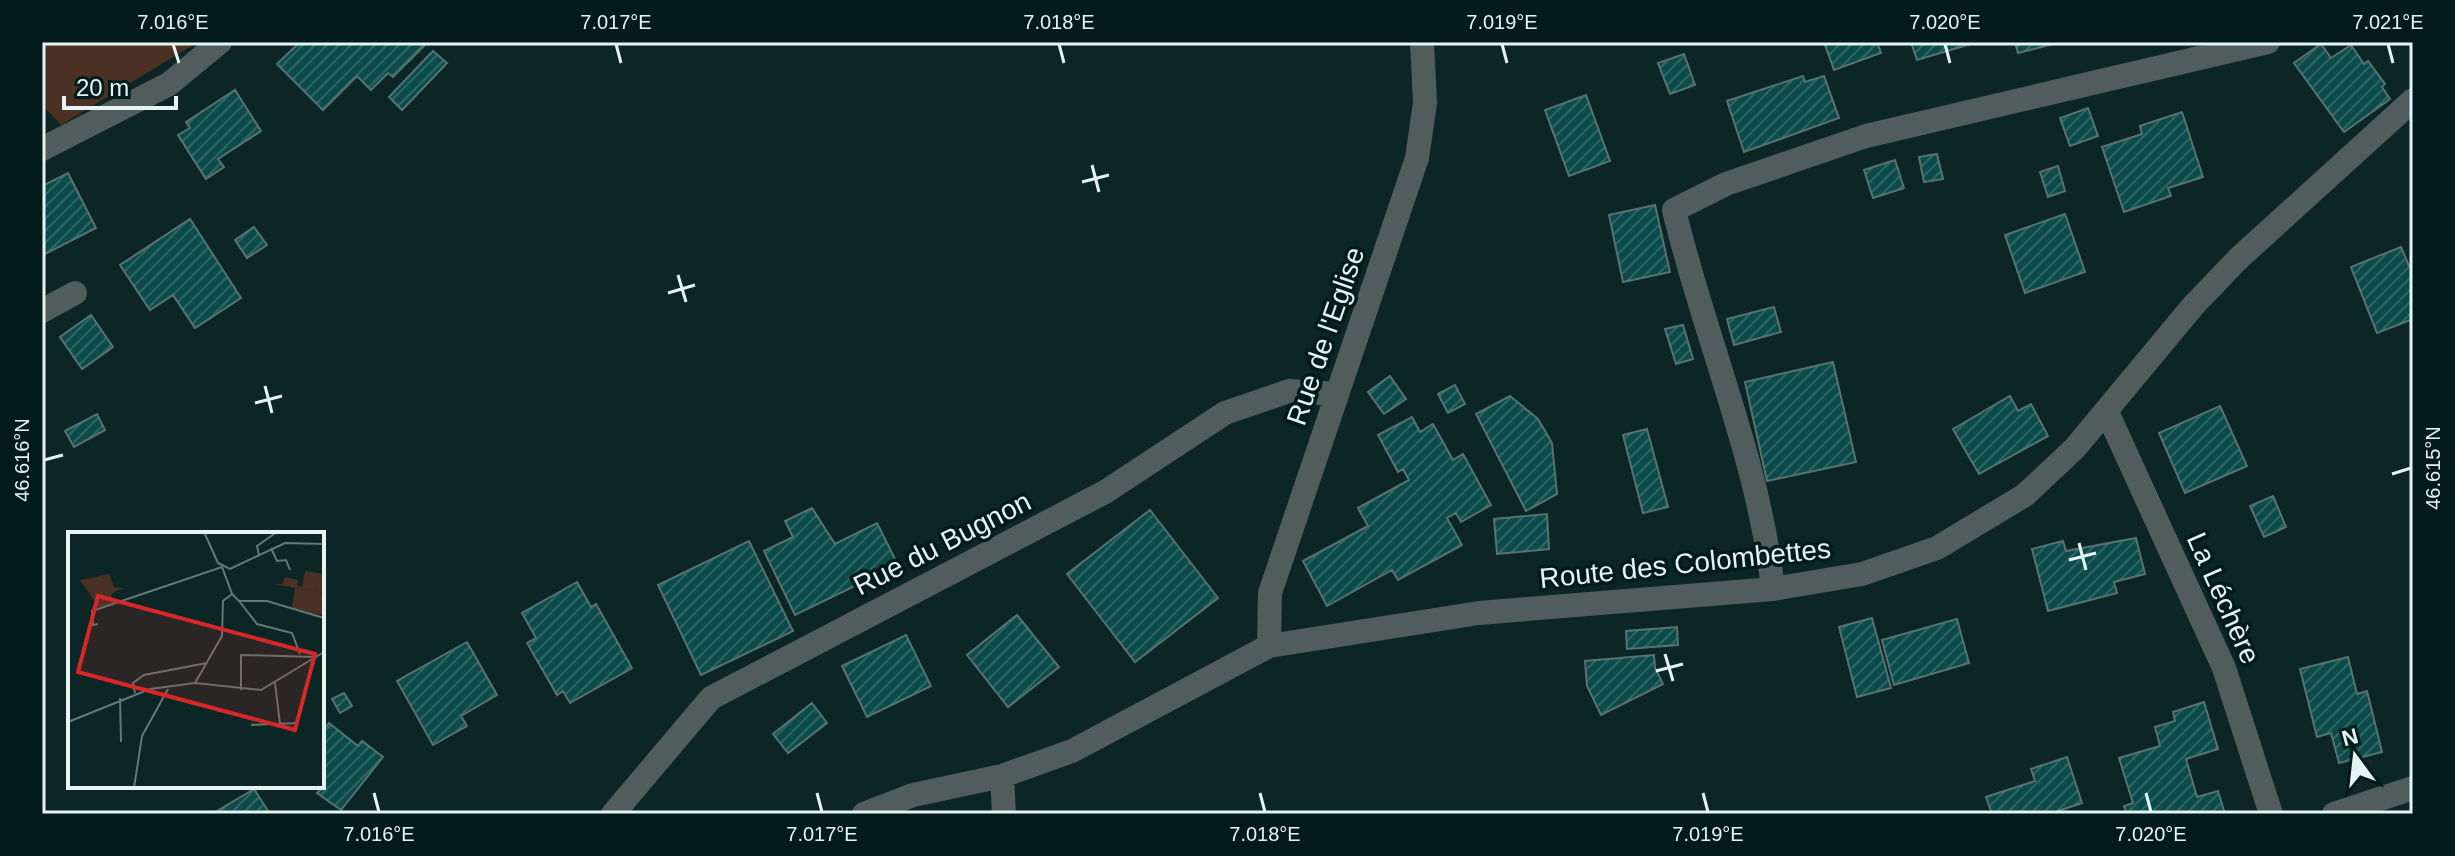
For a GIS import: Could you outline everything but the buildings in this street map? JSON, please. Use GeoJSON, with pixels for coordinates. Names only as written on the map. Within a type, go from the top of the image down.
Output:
{"type":"FeatureCollection","features":[{"type":"Feature","properties":{"kind":"street"},"geometry":{"type":"LineString","coordinates":[[42,149],[169,84],[220,42]]}},
{"type":"Feature","properties":{"kind":"street","name":"Rue de l'Eglise"},"geometry":{"type":"LineString","coordinates":[[1269,646],[1270,593],[1417,158],[1425,103],[1422,42]]}},
{"type":"Feature","properties":{"kind":"street"},"geometry":{"type":"LineString","coordinates":[[1773,589],[1764,523],[1688,269],[1674,210],[1726,184],[1866,136],[2268,42]]}},
{"type":"Feature","properties":{"kind":"street","name":"Route des Colombettes"},"geometry":{"type":"LineString","coordinates":[[864,814],[913,795],[1002,776],[1072,751],[1269,646],[1479,613],[1773,589],[1862,574],[1937,548],[2025,495],[2107,412],[2193,306],[2238,259],[2413,100]]}},
{"type":"Feature","properties":{"kind":"street"},"geometry":{"type":"LineString","coordinates":[[42,311],[75,293]]}},
{"type":"Feature","properties":{"kind":"street","name":"Rue du Bugnon"},"geometry":{"type":"LineString","coordinates":[[613,814],[711,698],[1105,492],[1225,413],[1289,391],[1337,394]]}},
{"type":"Feature","properties":{"kind":"street","name":"La Léchère"},"geometry":{"type":"LineString","coordinates":[[2107,412],[2224,668],[2271,814]]}},
{"type":"Feature","properties":{"kind":"street"},"geometry":{"type":"LineString","coordinates":[[1002,776],[1004,814]]}},
{"type":"Feature","properties":{"kind":"street"},"geometry":{"type":"LineString","coordinates":[[2334,814],[2413,788]]}},
{"type":"Feature","properties":{"kind":"shaded area"},"geometry":{"type":"Polygon","coordinates":[[[42,42],[198,42],[61,125],[42,105],[42,42]]]}}]}
